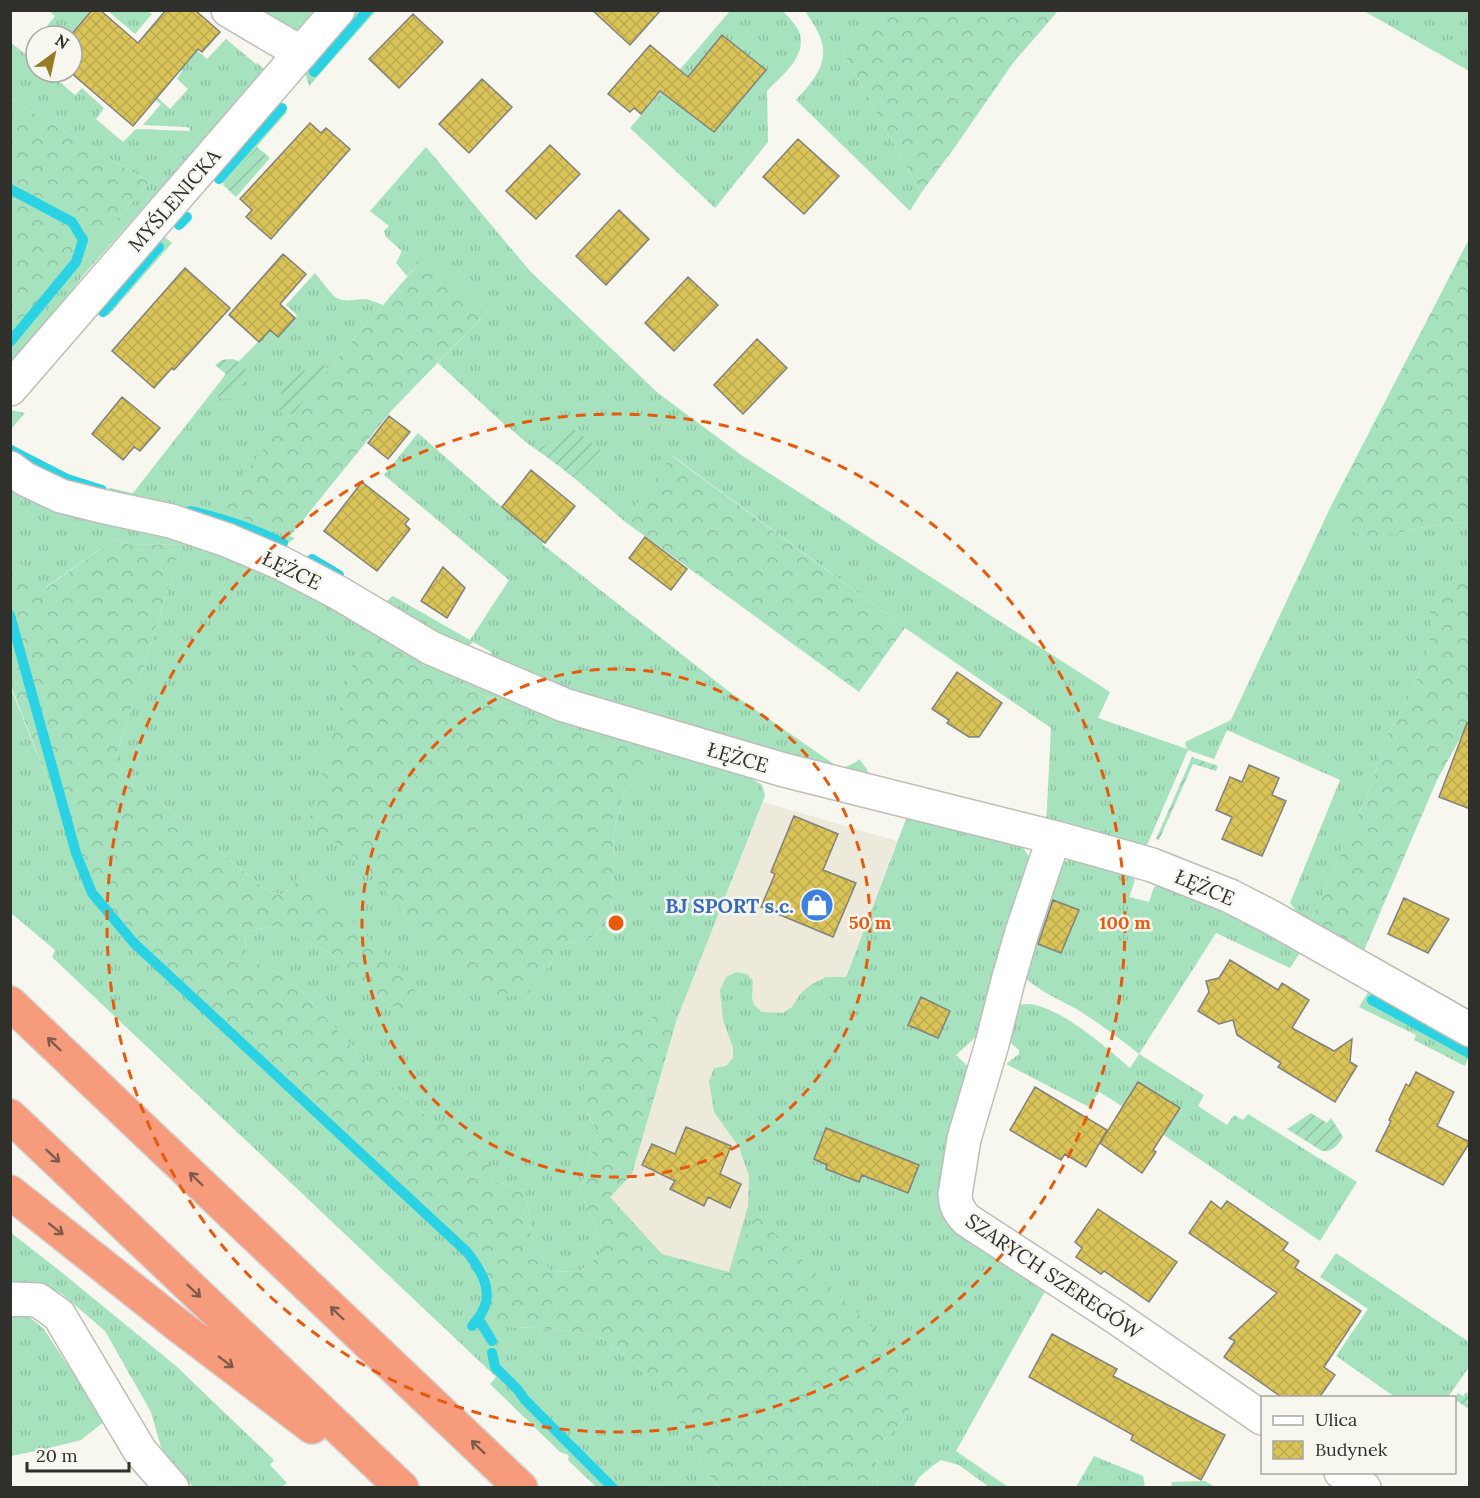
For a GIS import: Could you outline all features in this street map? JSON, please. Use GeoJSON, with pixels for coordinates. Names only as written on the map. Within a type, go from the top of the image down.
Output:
{"type":"FeatureCollection","features":[{"type":"Feature","properties":{"kind":"highway"},"geometry":{"type":"LineString","coordinates":[[10,1004],[521,1488]]}},
{"type":"Feature","properties":{"kind":"highway"},"geometry":{"type":"LineString","coordinates":[[10,1116],[401,1488]]}},
{"type":"Feature","properties":{"kind":"highway"},"geometry":{"type":"LineString","coordinates":[[10,1192],[303,1421],[401,1488]]}},
{"type":"Feature","properties":{"kind":"street"},"geometry":{"type":"LineString","coordinates":[[228,10],[301,53]]}},
{"type":"Feature","properties":{"kind":"street","name":"MYŚLENICKA"},"geometry":{"type":"LineString","coordinates":[[10,389],[338,10]]}},
{"type":"Feature","properties":{"kind":"street","name":"ŁĘŻCE"},"geometry":{"type":"LineString","coordinates":[[10,468],[25,479],[61,496],[171,521],[227,540],[281,563],[337,592],[431,648],[564,705],[784,770],[1152,864],[1230,896],[1290,927],[1470,1030]]}},
{"type":"Feature","properties":{"kind":"street","name":"SZARYCH SZEREGÓW"},"geometry":{"type":"LineString","coordinates":[[1056,838],[1049,852],[1022,932],[964,1139],[955,1195],[956,1203],[967,1220],[1118,1318],[1261,1417]]}},
{"type":"Feature","properties":{"kind":"street"},"geometry":{"type":"LineString","coordinates":[[10,1300],[38,1300],[59,1315],[140,1451],[172,1488]]}},
{"type":"Feature","properties":{"kind":"street"},"geometry":{"type":"LineString","coordinates":[[1343,1474],[1364,1488]]}},
{"type":"Feature","properties":{"kind":"shaded area"},"geometry":{"type":"Polygon","coordinates":[[[763,802],[897,841],[755,1215],[729,1272],[662,1254],[609,1197],[632,1174],[677,1019],[763,802]]]}},
{"type":"Feature","properties":{"kind":"green space"},"geometry":{"type":"Polygon","coordinates":[[[49,11],[90,11],[79,24],[49,24],[55,16],[49,11]]]}},
{"type":"Feature","properties":{"kind":"green space"},"geometry":{"type":"Polygon","coordinates":[[[108,11],[148,11],[152,14],[135,34],[108,11]]]}},
{"type":"Feature","properties":{"kind":"green space"},"geometry":{"type":"Polygon","coordinates":[[[257,11],[318,11],[302,29],[291,31],[257,11]]]}},
{"type":"Feature","properties":{"kind":"green space"},"geometry":{"type":"Polygon","coordinates":[[[356,11],[376,11],[309,86],[305,73],[356,11]]]}},
{"type":"Feature","properties":{"kind":"green space"},"geometry":{"type":"Polygon","coordinates":[[[730,11],[783,11],[797,28],[801,43],[796,59],[767,91],[768,142],[715,208],[630,128],[730,11]]]}},
{"type":"Feature","properties":{"kind":"green space"},"geometry":{"type":"Polygon","coordinates":[[[805,11],[879,11],[842,50],[921,193],[910,211],[796,100],[815,77],[823,57],[823,45],[817,29],[805,11]]]}},
{"type":"Feature","properties":{"kind":"green space"},"geometry":{"type":"Polygon","coordinates":[[[879,11],[1058,11],[1013,63],[921,193],[842,50],[879,11]]]}},
{"type":"Feature","properties":{"kind":"green space"},"geometry":{"type":"Polygon","coordinates":[[[1364,11],[1469,11],[1469,71],[1364,11]]]}},
{"type":"Feature","properties":{"kind":"green space"},"geometry":{"type":"Polygon","coordinates":[[[159,19],[207,59],[226,39],[265,70],[81,278],[11,363],[11,346],[149,182],[11,99],[10,42],[24,53],[24,84],[62,84],[75,95],[82,88],[104,108],[96,119],[123,142],[136,129],[190,131],[190,128],[186,127],[143,125],[161,104],[155,100],[157,97],[170,109],[188,89],[177,79],[182,71],[143,38],[159,19]]]}},
{"type":"Feature","properties":{"kind":"green space"},"geometry":{"type":"Polygon","coordinates":[[[11,99],[149,182],[11,346],[11,99]]]}},
{"type":"Feature","properties":{"kind":"green space"},"geometry":{"type":"Polygon","coordinates":[[[276,103],[287,112],[224,184],[215,175],[276,103]]]}},
{"type":"Feature","properties":{"kind":"green space"},"geometry":{"type":"Polygon","coordinates":[[[257,147],[270,158],[236,197],[223,185],[257,147]]]}},
{"type":"Feature","properties":{"kind":"green space"},"geometry":{"type":"Polygon","coordinates":[[[426,147],[530,271],[658,393],[744,457],[1110,692],[1098,718],[1187,749],[1185,742],[1231,720],[1330,508],[1336,522],[1394,534],[1428,526],[1469,522],[1469,571],[1450,583],[1430,604],[1430,645],[1411,695],[1383,742],[1374,779],[1308,926],[1290,903],[1340,780],[1227,730],[1214,759],[1188,750],[1144,852],[1046,826],[1051,728],[905,628],[673,456],[624,521],[569,474],[505,425],[438,363],[488,311],[425,257],[407,276],[396,263],[402,251],[386,237],[384,231],[389,226],[370,211],[426,147]]]}},
{"type":"Feature","properties":{"kind":"green space"},"geometry":{"type":"Polygon","coordinates":[[[162,235],[172,243],[108,316],[97,307],[162,235]]]}},
{"type":"Feature","properties":{"kind":"green space"},"geometry":{"type":"Polygon","coordinates":[[[1469,239],[1469,522],[1428,526],[1364,538],[1336,522],[1330,508],[1469,239]]]}},
{"type":"Feature","properties":{"kind":"green space"},"geometry":{"type":"Polygon","coordinates":[[[425,256],[488,311],[392,410],[290,536],[216,508],[341,354],[425,256]]]}},
{"type":"Feature","properties":{"kind":"green space"},"geometry":{"type":"Polygon","coordinates":[[[315,273],[337,298],[365,299],[383,305],[217,508],[295,538],[284,546],[271,550],[108,491],[109,488],[133,493],[212,392],[217,397],[246,381],[243,365],[239,361],[270,330],[278,337],[295,318],[297,315],[286,305],[315,273]]]}},
{"type":"Feature","properties":{"kind":"green space"},"geometry":{"type":"Polygon","coordinates":[[[230,359],[243,365],[248,374],[232,396],[223,399],[212,392],[226,374],[215,365],[222,360],[230,359]]]}},
{"type":"Feature","properties":{"kind":"green space"},"geometry":{"type":"Polygon","coordinates":[[[313,363],[322,364],[329,369],[293,414],[283,414],[278,408],[285,382],[292,374],[308,370],[313,363]]]}},
{"type":"Feature","properties":{"kind":"green space"},"geometry":{"type":"Polygon","coordinates":[[[10,410],[25,413],[11,429],[10,410]]]}},
{"type":"Feature","properties":{"kind":"green space"},"geometry":{"type":"Polygon","coordinates":[[[571,427],[601,450],[573,477],[538,450],[571,427]]]}},
{"type":"Feature","properties":{"kind":"green space"},"geometry":{"type":"Polygon","coordinates":[[[418,433],[543,542],[542,544],[727,690],[841,769],[859,759],[867,769],[869,777],[867,780],[487,665],[491,652],[473,642],[461,652],[385,605],[393,596],[470,640],[509,580],[384,475],[418,433]]]}},
{"type":"Feature","properties":{"kind":"green space"},"geometry":{"type":"Polygon","coordinates":[[[11,444],[69,475],[103,486],[102,493],[71,486],[11,455],[11,444]]]}},
{"type":"Feature","properties":{"kind":"green space"},"geometry":{"type":"Polygon","coordinates":[[[672,456],[905,628],[859,692],[624,521],[672,456]]]}},
{"type":"Feature","properties":{"kind":"green space"},"geometry":{"type":"Polygon","coordinates":[[[10,483],[165,528],[749,777],[762,785],[765,796],[677,1019],[668,1006],[582,1103],[598,1133],[580,1191],[603,1252],[579,1272],[549,1271],[532,1236],[525,1191],[492,1180],[486,1154],[434,1123],[377,1073],[290,979],[246,957],[245,932],[273,926],[332,954],[366,986],[402,1013],[303,873],[283,895],[266,890],[114,763],[182,544],[130,545],[114,539],[45,588],[11,555],[10,483]],[[461,684],[308,823],[348,851],[373,876],[548,968],[559,946],[591,938],[611,921],[614,830],[625,790],[658,766],[517,712],[461,684]]]}},
{"type":"Feature","properties":{"kind":"green space"},"geometry":{"type":"Polygon","coordinates":[[[114,539],[130,545],[182,544],[114,763],[266,890],[283,895],[303,873],[409,977],[423,1009],[402,1013],[366,986],[332,954],[273,926],[245,932],[246,957],[290,979],[377,1073],[434,1123],[461,1122],[487,1154],[492,1180],[525,1191],[532,1236],[549,1271],[579,1272],[603,1252],[580,1191],[598,1133],[582,1103],[586,1069],[668,1006],[677,1019],[632,1174],[610,1197],[662,1254],[729,1272],[755,1215],[917,1370],[907,1416],[884,1440],[876,1462],[878,1487],[721,1487],[713,1481],[662,1393],[633,1362],[604,1339],[584,1333],[506,1327],[487,1315],[492,1292],[484,1267],[138,939],[97,892],[48,781],[11,686],[11,555],[46,588],[114,539]]]}},
{"type":"Feature","properties":{"kind":"green space"},"geometry":{"type":"Polygon","coordinates":[[[1469,571],[1469,722],[1437,780],[1362,955],[1308,926],[1374,779],[1383,742],[1411,695],[1430,645],[1430,604],[1450,583],[1469,571]]]}},
{"type":"Feature","properties":{"kind":"green space"},"geometry":{"type":"Polygon","coordinates":[[[363,627],[461,684],[517,712],[650,751],[659,766],[625,790],[614,830],[611,921],[591,938],[559,946],[548,968],[527,995],[501,997],[469,981],[413,925],[373,876],[348,851],[308,824],[363,627]]]}},
{"type":"Feature","properties":{"kind":"green space"},"geometry":{"type":"Polygon","coordinates":[[[10,686],[48,781],[97,892],[138,939],[484,1267],[506,1327],[584,1333],[604,1339],[633,1362],[662,1393],[713,1481],[721,1487],[596,1487],[568,1460],[569,1456],[560,1452],[490,1384],[496,1377],[52,957],[55,950],[11,913],[10,686]]]}},
{"type":"Feature","properties":{"kind":"green space"},"geometry":{"type":"Polygon","coordinates":[[[1192,757],[1218,766],[1216,771],[1193,764],[1159,840],[1156,839],[1192,757]]]}},
{"type":"Feature","properties":{"kind":"green space"},"geometry":{"type":"Polygon","coordinates":[[[909,811],[1016,842],[1032,861],[977,1036],[956,1055],[975,1073],[947,1191],[1049,1284],[956,1451],[1008,1487],[989,1487],[959,1465],[941,1460],[921,1475],[914,1487],[878,1487],[876,1462],[884,1440],[907,1416],[755,1216],[729,1272],[748,1206],[749,1176],[739,1147],[714,1112],[709,1081],[714,1068],[726,1066],[733,1058],[733,1048],[723,1020],[720,990],[726,977],[737,972],[747,974],[753,981],[754,1005],[762,1012],[783,1013],[792,1007],[801,993],[812,984],[826,977],[846,977],[909,811]]]}},
{"type":"Feature","properties":{"kind":"green space"},"geometry":{"type":"Polygon","coordinates":[[[1072,859],[1129,871],[1135,880],[1129,897],[1149,902],[1154,887],[1164,882],[1303,948],[1290,968],[1216,933],[1139,1054],[1078,1010],[1044,992],[1025,978],[1057,868],[1063,862],[1072,859]]]}},
{"type":"Feature","properties":{"kind":"green space"},"geometry":{"type":"Polygon","coordinates":[[[1369,991],[1469,1044],[1469,1056],[1465,1066],[1414,1040],[1416,1035],[1359,1007],[1369,991]]]}},
{"type":"Feature","properties":{"kind":"green space"},"geometry":{"type":"Polygon","coordinates":[[[1028,1004],[1040,1006],[1067,1019],[1130,1068],[1139,1054],[1204,1095],[1198,1106],[1227,1125],[1234,1115],[1243,1120],[1248,1114],[1357,1182],[1320,1241],[1099,1092],[1089,1107],[1006,1064],[1019,1054],[1019,1050],[1006,1039],[1009,1007],[1028,1004]]]}},
{"type":"Feature","properties":{"kind":"green space"},"geometry":{"type":"Polygon","coordinates":[[[1311,1113],[1327,1123],[1331,1118],[1343,1137],[1332,1149],[1322,1151],[1287,1129],[1311,1113]]]}},
{"type":"Feature","properties":{"kind":"green space"},"geometry":{"type":"Polygon","coordinates":[[[10,1232],[176,1366],[274,1460],[270,1465],[287,1483],[282,1487],[193,1487],[164,1458],[151,1412],[105,1331],[61,1293],[30,1282],[11,1283],[10,1232]]]}},
{"type":"Feature","properties":{"kind":"green space"},"geometry":{"type":"Polygon","coordinates":[[[1336,1253],[1469,1342],[1469,1367],[1449,1396],[1394,1396],[1336,1356],[1368,1309],[1320,1277],[1336,1253]]]}},
{"type":"Feature","properties":{"kind":"green space"},"geometry":{"type":"Polygon","coordinates":[[[23,1312],[43,1328],[105,1421],[81,1440],[11,1456],[11,1313],[23,1312]]]}},
{"type":"Feature","properties":{"kind":"green space"},"geometry":{"type":"Polygon","coordinates":[[[1466,1392],[1469,1394],[1467,1402],[1469,1409],[1457,1401],[1456,1403],[1458,1393],[1463,1396],[1466,1392]]]}},
{"type":"Feature","properties":{"kind":"green space"},"geometry":{"type":"Polygon","coordinates":[[[1094,1456],[1143,1476],[1145,1487],[1076,1487],[1094,1456]]]}},
{"type":"Feature","properties":{"kind":"green space"},"geometry":{"type":"Polygon","coordinates":[[[1205,1481],[1215,1487],[1171,1487],[1172,1482],[1205,1481]]]}},
{"type":"Feature","properties":{"kind":"building"},"geometry":{"type":"Polygon","coordinates":[[[92,10],[100,10],[138,43],[166,10],[195,10],[220,32],[202,52],[198,49],[133,126],[84,84],[84,24],[80,24],[92,10]]]}},
{"type":"Feature","properties":{"kind":"building"},"geometry":{"type":"Polygon","coordinates":[[[592,10],[661,10],[630,45],[592,10]]]}},
{"type":"Feature","properties":{"kind":"building"},"geometry":{"type":"Polygon","coordinates":[[[413,14],[443,42],[399,88],[369,59],[413,14]]]}},
{"type":"Feature","properties":{"kind":"building"},"geometry":{"type":"Polygon","coordinates":[[[722,35],[766,70],[714,132],[660,91],[641,114],[634,108],[630,112],[608,94],[650,45],[688,77],[722,35]]]}},
{"type":"Feature","properties":{"kind":"building"},"geometry":{"type":"Polygon","coordinates":[[[482,79],[512,107],[469,153],[439,124],[482,79]]]}},
{"type":"Feature","properties":{"kind":"building"},"geometry":{"type":"Polygon","coordinates":[[[310,123],[321,133],[326,128],[350,149],[271,239],[246,217],[252,210],[240,199],[310,123]]]}},
{"type":"Feature","properties":{"kind":"building"},"geometry":{"type":"Polygon","coordinates":[[[798,139],[839,176],[804,214],[763,177],[798,139]]]}},
{"type":"Feature","properties":{"kind":"building"},"geometry":{"type":"Polygon","coordinates":[[[550,145],[580,174],[536,219],[506,191],[550,145]]]}},
{"type":"Feature","properties":{"kind":"building"},"geometry":{"type":"Polygon","coordinates":[[[619,210],[649,239],[606,285],[576,256],[619,210]]]}},
{"type":"Feature","properties":{"kind":"building"},"geometry":{"type":"Polygon","coordinates":[[[283,254],[306,274],[280,304],[295,318],[278,337],[270,330],[259,342],[229,315],[283,254]]]}},
{"type":"Feature","properties":{"kind":"building"},"geometry":{"type":"Polygon","coordinates":[[[185,268],[230,308],[174,370],[172,368],[154,388],[112,351],[185,268]]]}},
{"type":"Feature","properties":{"kind":"building"},"geometry":{"type":"Polygon","coordinates":[[[688,277],[718,305],[674,351],[645,323],[688,277]]]}},
{"type":"Feature","properties":{"kind":"building"},"geometry":{"type":"Polygon","coordinates":[[[757,339],[787,368],[743,414],[714,385],[757,339]]]}},
{"type":"Feature","properties":{"kind":"building"},"geometry":{"type":"Polygon","coordinates":[[[122,397],[160,428],[140,451],[134,447],[123,460],[92,434],[122,397]]]}},
{"type":"Feature","properties":{"kind":"building"},"geometry":{"type":"Polygon","coordinates":[[[389,416],[410,432],[388,459],[368,443],[389,416]]]}},
{"type":"Feature","properties":{"kind":"building"},"geometry":{"type":"Polygon","coordinates":[[[531,470],[575,506],[545,543],[502,507],[531,470]]]}},
{"type":"Feature","properties":{"kind":"building"},"geometry":{"type":"Polygon","coordinates":[[[362,482],[409,519],[405,524],[410,529],[377,571],[324,531],[362,482]]]}},
{"type":"Feature","properties":{"kind":"building"},"geometry":{"type":"Polygon","coordinates":[[[645,537],[687,569],[671,590],[629,558],[645,537]]]}},
{"type":"Feature","properties":{"kind":"building"},"geometry":{"type":"Polygon","coordinates":[[[443,567],[465,588],[447,618],[421,601],[443,567]]]}},
{"type":"Feature","properties":{"kind":"building"},"geometry":{"type":"Polygon","coordinates":[[[957,672],[1002,703],[979,737],[969,737],[947,723],[949,720],[932,709],[957,672]]]}},
{"type":"Feature","properties":{"kind":"building"},"geometry":{"type":"Polygon","coordinates":[[[1467,723],[1470,724],[1470,809],[1439,797],[1467,723]]]}},
{"type":"Feature","properties":{"kind":"building"},"geometry":{"type":"Polygon","coordinates":[[[1249,765],[1279,778],[1272,795],[1286,801],[1262,856],[1222,839],[1232,817],[1216,810],[1230,777],[1242,782],[1249,765]]]}},
{"type":"Feature","properties":{"kind":"building"},"geometry":{"type":"Polygon","coordinates":[[[794,816],[838,834],[823,870],[856,883],[833,937],[761,907],[775,874],[771,872],[794,816]]]}},
{"type":"Feature","properties":{"kind":"building"},"geometry":{"type":"Polygon","coordinates":[[[1404,898],[1449,919],[1428,953],[1388,934],[1404,898]]]}},
{"type":"Feature","properties":{"kind":"building"},"geometry":{"type":"Polygon","coordinates":[[[1053,900],[1079,910],[1061,953],[1038,944],[1053,900]]]}},
{"type":"Feature","properties":{"kind":"building"},"geometry":{"type":"Polygon","coordinates":[[[1230,960],[1278,990],[1282,983],[1309,1000],[1292,1028],[1334,1051],[1352,1039],[1350,1062],[1357,1066],[1335,1102],[1278,1067],[1281,1063],[1237,1035],[1233,1020],[1219,1024],[1198,1011],[1209,992],[1206,981],[1219,978],[1230,960]]]}},
{"type":"Feature","properties":{"kind":"building"},"geometry":{"type":"Polygon","coordinates":[[[921,997],[950,1011],[938,1038],[908,1025],[921,997]]]}},
{"type":"Feature","properties":{"kind":"building"},"geometry":{"type":"Polygon","coordinates":[[[1416,1072],[1454,1092],[1437,1126],[1470,1142],[1443,1185],[1376,1151],[1406,1084],[1409,1086],[1416,1072]]]}},
{"type":"Feature","properties":{"kind":"building"},"geometry":{"type":"Polygon","coordinates":[[[1138,1082],[1180,1108],[1153,1150],[1156,1152],[1142,1173],[1100,1143],[1138,1082]]]}},
{"type":"Feature","properties":{"kind":"building"},"geometry":{"type":"Polygon","coordinates":[[[1035,1087],[1107,1130],[1086,1167],[1065,1154],[1061,1160],[1010,1130],[1035,1087]]]}},
{"type":"Feature","properties":{"kind":"building"},"geometry":{"type":"Polygon","coordinates":[[[686,1127],[731,1146],[720,1174],[741,1184],[730,1208],[708,1197],[704,1206],[670,1189],[675,1181],[642,1165],[652,1144],[675,1154],[686,1127]]]}},
{"type":"Feature","properties":{"kind":"building"},"geometry":{"type":"Polygon","coordinates":[[[826,1128],[919,1165],[908,1193],[862,1175],[859,1182],[826,1169],[827,1165],[814,1159],[826,1128]]]}},
{"type":"Feature","properties":{"kind":"building"},"geometry":{"type":"Polygon","coordinates":[[[1211,1201],[1221,1209],[1227,1201],[1288,1243],[1283,1250],[1299,1261],[1295,1268],[1361,1311],[1324,1367],[1335,1375],[1320,1396],[1280,1396],[1224,1357],[1235,1341],[1229,1338],[1277,1293],[1189,1233],[1211,1201]]]}},
{"type":"Feature","properties":{"kind":"building"},"geometry":{"type":"Polygon","coordinates":[[[1098,1209],[1177,1262],[1149,1302],[1104,1271],[1101,1274],[1076,1257],[1082,1248],[1075,1242],[1098,1209]]]}},
{"type":"Feature","properties":{"kind":"building"},"geometry":{"type":"Polygon","coordinates":[[[1052,1334],[1117,1369],[1113,1376],[1225,1435],[1201,1480],[1131,1440],[1133,1435],[1029,1377],[1052,1334]]]}},
{"type":"Feature","properties":{"kind":"waterway"},"geometry":{"type":"LineString","coordinates":[[314,72],[368,10]]}},
{"type":"Feature","properties":{"kind":"waterway"},"geometry":{"type":"LineString","coordinates":[[219,179],[282,108]]}},
{"type":"Feature","properties":{"kind":"waterway"},"geometry":{"type":"LineString","coordinates":[[10,189],[72,222],[83,240],[76,262],[10,342]]}},
{"type":"Feature","properties":{"kind":"waterway"},"geometry":{"type":"LineString","coordinates":[[179,225],[187,217]]}},
{"type":"Feature","properties":{"kind":"waterway"},"geometry":{"type":"LineString","coordinates":[[103,312],[159,247]]}},
{"type":"Feature","properties":{"kind":"waterway"},"geometry":{"type":"LineString","coordinates":[[10,450],[67,479],[102,490]]}},
{"type":"Feature","properties":{"kind":"waterway"},"geometry":{"type":"LineString","coordinates":[[190,511],[238,524],[283,543]]}},
{"type":"Feature","properties":{"kind":"waterway"},"geometry":{"type":"LineString","coordinates":[[312,559],[339,575]]}},
{"type":"Feature","properties":{"kind":"waterway"},"geometry":{"type":"LineString","coordinates":[[10,615],[76,853],[92,893],[134,943],[467,1252],[481,1273],[487,1295],[482,1312],[472,1326]]}},
{"type":"Feature","properties":{"kind":"waterway"},"geometry":{"type":"LineString","coordinates":[[1372,1000],[1469,1053]]}},
{"type":"Feature","properties":{"kind":"waterway"},"geometry":{"type":"LineString","coordinates":[[478,1318],[492,1341]]}},
{"type":"Feature","properties":{"kind":"waterway"},"geometry":{"type":"LineString","coordinates":[[492,1353],[495,1367],[613,1488]]}},
{"type":"Feature","properties":{"kind":"place","name":"BJ SPORT s.c."},"geometry":{"type":"Point","coordinates":[817,905]}}]}
